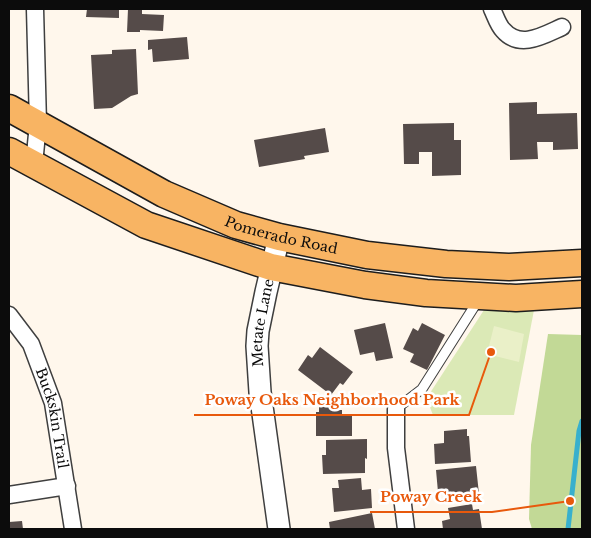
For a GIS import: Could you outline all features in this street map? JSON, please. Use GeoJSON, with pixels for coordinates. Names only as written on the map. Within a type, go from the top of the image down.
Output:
{"type":"FeatureCollection","features":[{"type":"Feature","properties":{"kind":"main road","name":"Pomerado Road"},"geometry":{"type":"LineString","coordinates":[[9,108],[164,194],[236,225],[279,237],[367,255],[446,264],[509,267],[582,263]]}},
{"type":"Feature","properties":{"kind":"main road"},"geometry":{"type":"LineString","coordinates":[[9,151],[146,225],[271,267],[397,290],[516,298],[582,294]]}},
{"type":"Feature","properties":{"kind":"street"},"geometry":{"type":"LineString","coordinates":[[34,164],[38,124],[35,9]]}},
{"type":"Feature","properties":{"kind":"street"},"geometry":{"type":"LineString","coordinates":[[492,9],[503,30],[516,39],[536,38],[562,27]]}},
{"type":"Feature","properties":{"kind":"street","name":"Metate Lane"},"geometry":{"type":"LineString","coordinates":[[279,237],[271,267],[256,346],[260,392],[279,529]]}},
{"type":"Feature","properties":{"kind":"street","name":"Buckskin Trail"},"geometry":{"type":"LineString","coordinates":[[9,316],[31,344],[52,404],[73,529]]}},
{"type":"Feature","properties":{"kind":"street"},"geometry":{"type":"LineString","coordinates":[[396,409],[396,448],[406,529]]}},
{"type":"Feature","properties":{"kind":"street"},"geometry":{"type":"LineString","coordinates":[[9,495],[67,486]]}},
{"type":"Feature","properties":{"kind":"lane"},"geometry":{"type":"LineString","coordinates":[[396,409],[422,389],[481,297]]}},
{"type":"Feature","properties":{"kind":"green space"},"geometry":{"type":"Polygon","coordinates":[[[484,310],[534,310],[514,415],[433,415],[429,405],[430,393],[484,310]]]}},
{"type":"Feature","properties":{"kind":"green space"},"geometry":{"type":"Polygon","coordinates":[[[494,326],[524,334],[519,362],[487,354],[494,326]]]}},
{"type":"Feature","properties":{"kind":"green space"},"geometry":{"type":"Polygon","coordinates":[[[548,334],[582,335],[582,529],[532,529],[529,519],[531,445],[548,334]]]}},
{"type":"Feature","properties":{"kind":"building"},"geometry":{"type":"Polygon","coordinates":[[[87,9],[119,9],[119,18],[86,17],[87,9]]]}},
{"type":"Feature","properties":{"kind":"building"},"geometry":{"type":"Polygon","coordinates":[[[128,9],[142,9],[142,14],[164,15],[163,31],[140,30],[140,32],[127,32],[128,9]]]}},
{"type":"Feature","properties":{"kind":"building"},"geometry":{"type":"Polygon","coordinates":[[[187,37],[189,59],[153,62],[152,49],[148,50],[148,40],[187,37]]]}},
{"type":"Feature","properties":{"kind":"building"},"geometry":{"type":"Polygon","coordinates":[[[136,49],[138,94],[131,96],[112,108],[94,109],[91,55],[112,54],[112,50],[136,49]]]}},
{"type":"Feature","properties":{"kind":"building"},"geometry":{"type":"Polygon","coordinates":[[[537,102],[537,114],[577,113],[578,149],[553,150],[553,142],[537,142],[538,159],[510,160],[509,103],[537,102]]]}},
{"type":"Feature","properties":{"kind":"building"},"geometry":{"type":"Polygon","coordinates":[[[454,123],[454,140],[461,140],[461,175],[432,176],[432,152],[419,152],[419,164],[404,164],[403,124],[454,123]]]}},
{"type":"Feature","properties":{"kind":"building"},"geometry":{"type":"Polygon","coordinates":[[[325,128],[329,152],[304,156],[305,159],[259,167],[254,140],[325,128]]]}},
{"type":"Feature","properties":{"kind":"building"},"geometry":{"type":"Polygon","coordinates":[[[385,323],[393,358],[376,361],[374,352],[360,355],[354,330],[385,323]]]}},
{"type":"Feature","properties":{"kind":"building"},"geometry":{"type":"Polygon","coordinates":[[[422,323],[445,335],[427,370],[410,362],[414,354],[403,349],[413,328],[418,331],[422,323]]]}},
{"type":"Feature","properties":{"kind":"building"},"geometry":{"type":"Polygon","coordinates":[[[320,347],[353,372],[343,385],[340,383],[331,395],[298,370],[308,355],[312,358],[320,347]]]}},
{"type":"Feature","properties":{"kind":"building"},"geometry":{"type":"Polygon","coordinates":[[[319,404],[335,404],[335,410],[342,410],[342,415],[352,415],[352,436],[316,436],[316,412],[319,412],[319,404]]]}},
{"type":"Feature","properties":{"kind":"building"},"geometry":{"type":"Polygon","coordinates":[[[467,429],[471,462],[435,464],[434,444],[444,443],[444,431],[467,429]]]}},
{"type":"Feature","properties":{"kind":"building"},"geometry":{"type":"Polygon","coordinates":[[[367,439],[365,473],[323,474],[322,455],[326,455],[326,440],[367,439]]]}},
{"type":"Feature","properties":{"kind":"building"},"geometry":{"type":"Polygon","coordinates":[[[476,466],[479,494],[470,494],[471,498],[447,501],[446,491],[438,492],[436,470],[476,466]]]}},
{"type":"Feature","properties":{"kind":"building"},"geometry":{"type":"Polygon","coordinates":[[[361,478],[362,490],[371,489],[372,508],[334,512],[332,488],[339,488],[338,480],[361,478]]]}},
{"type":"Feature","properties":{"kind":"building"},"geometry":{"type":"Polygon","coordinates":[[[472,504],[473,510],[479,509],[482,529],[443,529],[442,521],[450,519],[448,508],[472,504]]]}},
{"type":"Feature","properties":{"kind":"building"},"geometry":{"type":"Polygon","coordinates":[[[372,513],[375,529],[330,529],[329,522],[372,513]]]}},
{"type":"Feature","properties":{"kind":"building"},"geometry":{"type":"Polygon","coordinates":[[[22,521],[23,529],[9,529],[9,522],[22,521]]]}},
{"type":"Feature","properties":{"kind":"waterway"},"geometry":{"type":"LineString","coordinates":[[568,529],[579,431],[582,421]]}},
{"type":"Feature","properties":{"kind":"place","name":"Poway Oaks Neighborhood Park"},"geometry":{"type":"Point","coordinates":[491,352]}},
{"type":"Feature","properties":{"kind":"place","name":"Poway Creek"},"geometry":{"type":"Point","coordinates":[570,501]}}]}
